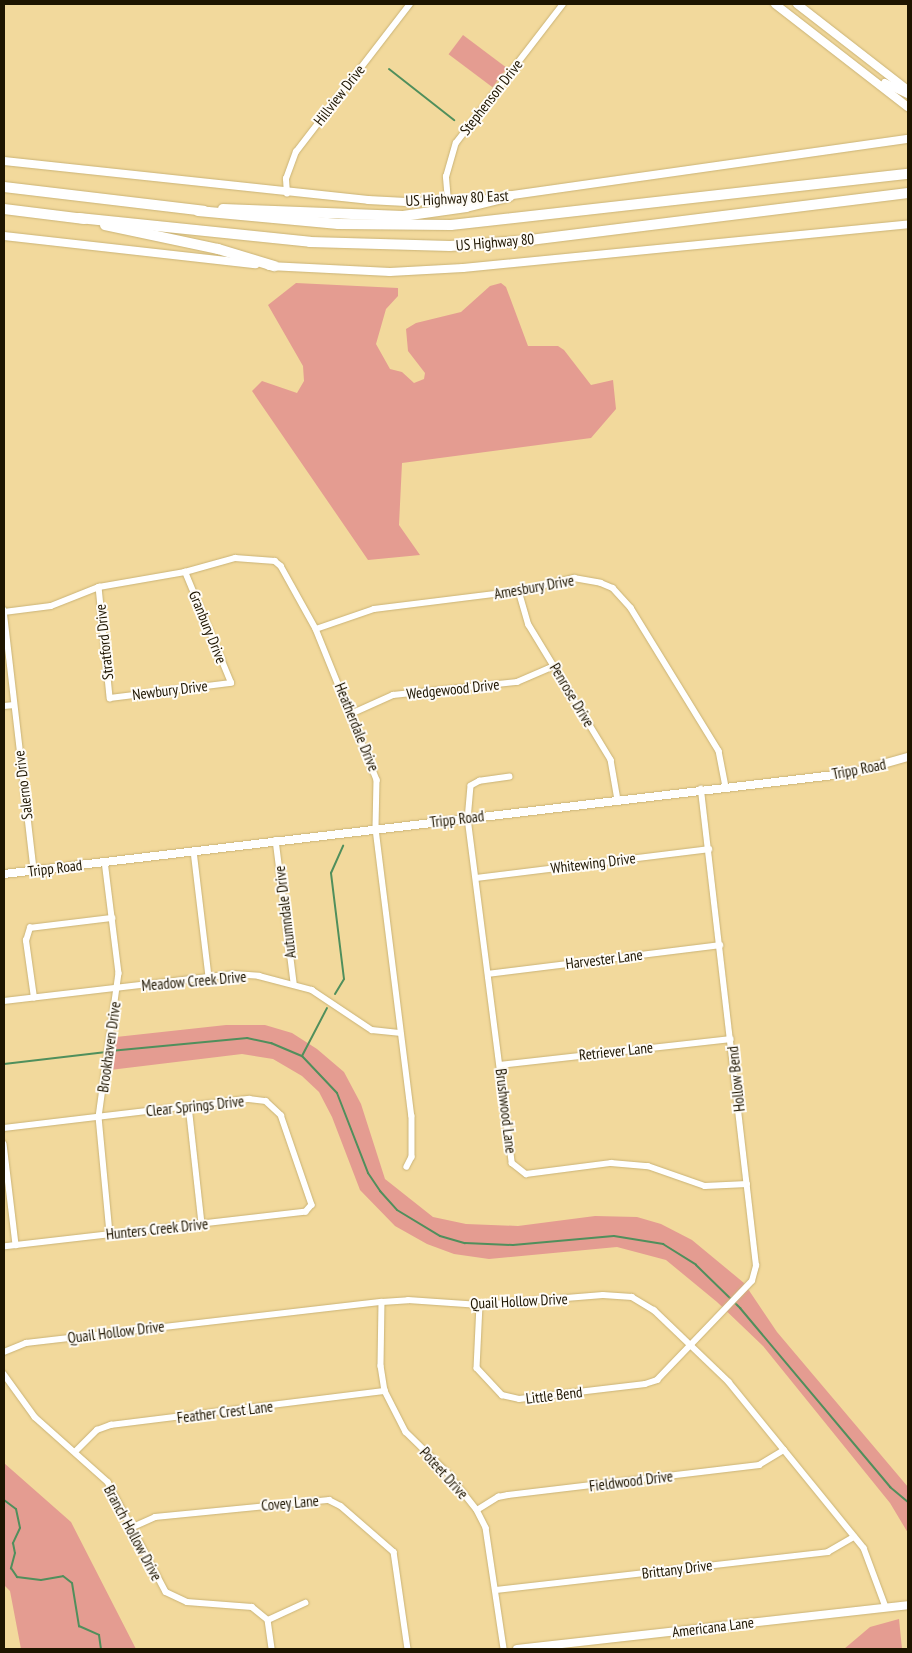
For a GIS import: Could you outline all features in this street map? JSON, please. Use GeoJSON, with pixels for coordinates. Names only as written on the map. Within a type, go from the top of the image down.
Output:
{"type":"FeatureCollection","features":[{"type":"Feature","properties":{"kind":"highway","name":"US Highway 80"},"geometry":{"type":"LineString","coordinates":[[198,211],[338,224],[451,225],[908,174]]}},
{"type":"Feature","properties":{"kind":"highway"},"geometry":{"type":"LineString","coordinates":[[4,187],[198,211],[236,208],[403,216],[466,207],[510,196]]}},
{"type":"Feature","properties":{"kind":"highway","name":"US Highway 80"},"geometry":{"type":"LineString","coordinates":[[79,218],[310,242],[450,246],[531,240],[908,193]]}},
{"type":"Feature","properties":{"kind":"highway"},"geometry":{"type":"LineString","coordinates":[[4,209],[79,218],[121,230],[218,249],[274,266]]}},
{"type":"Feature","properties":{"kind":"main road"},"geometry":{"type":"LineString","coordinates":[[776,4],[908,107]]}},
{"type":"Feature","properties":{"kind":"main road"},"geometry":{"type":"LineString","coordinates":[[797,4],[908,90]]}},
{"type":"Feature","properties":{"kind":"main road"},"geometry":{"type":"LineString","coordinates":[[858,68],[868,70],[897,91],[908,94]]}},
{"type":"Feature","properties":{"kind":"main road","name":"US Highway 80 East"},"geometry":{"type":"LineString","coordinates":[[4,161],[286,194],[406,202],[448,201],[510,196],[898,141],[908,138]]}},
{"type":"Feature","properties":{"kind":"main road"},"geometry":{"type":"LineString","coordinates":[[4,236],[274,266],[390,272],[463,268],[908,224]]}},
{"type":"Feature","properties":{"kind":"main road","name":"Tripp Road"},"geometry":{"type":"LineString","coordinates":[[4,874],[701,789],[851,773],[908,757]]}},
{"type":"Feature","properties":{"kind":"main road","name":"Americana Lane"},"geometry":{"type":"LineString","coordinates":[[517,1649],[908,1604]]}},
{"type":"Feature","properties":{"kind":"street","name":"Hillview Drive"},"geometry":{"type":"LineString","coordinates":[[286,194],[286,180],[296,152],[410,4]]}},
{"type":"Feature","properties":{"kind":"street","name":"Stephenson Drive"},"geometry":{"type":"LineString","coordinates":[[448,201],[446,177],[456,143],[564,4]]}},
{"type":"Feature","properties":{"kind":"street","name":"Heatherdale Drive"},"geometry":{"type":"LineString","coordinates":[[4,611],[51,606],[99,587],[185,572],[235,558],[275,561],[293,585],[316,629],[353,713],[377,780],[376,829],[399,1033],[412,1116],[412,1157],[407,1168]]}},
{"type":"Feature","properties":{"kind":"street","name":"Granbury Drive"},"geometry":{"type":"LineString","coordinates":[[185,572],[231,683]]}},
{"type":"Feature","properties":{"kind":"street","name":"Amesbury Drive"},"geometry":{"type":"LineString","coordinates":[[316,629],[374,609],[520,591],[574,578],[588,579],[613,588],[630,608],[719,751],[726,787]]}},
{"type":"Feature","properties":{"kind":"street","name":"Stratford Drive"},"geometry":{"type":"LineString","coordinates":[[99,587],[110,698]]}},
{"type":"Feature","properties":{"kind":"street","name":"Penrose Drive"},"geometry":{"type":"LineString","coordinates":[[520,591],[529,625],[611,760],[618,800]]}},
{"type":"Feature","properties":{"kind":"street","name":"Salerno Drive"},"geometry":{"type":"LineString","coordinates":[[4,611],[34,870]]}},
{"type":"Feature","properties":{"kind":"street","name":"Wedgewood Drive"},"geometry":{"type":"LineString","coordinates":[[353,713],[393,695],[517,682],[554,666]]}},
{"type":"Feature","properties":{"kind":"street","name":"Newbury Drive"},"geometry":{"type":"LineString","coordinates":[[110,698],[231,683]]}},
{"type":"Feature","properties":{"kind":"street"},"geometry":{"type":"LineString","coordinates":[[4,706],[14,705]]}},
{"type":"Feature","properties":{"kind":"street","name":"Brushwood Lane"},"geometry":{"type":"LineString","coordinates":[[510,777],[480,782],[472,786],[468,818],[512,1163],[526,1174],[611,1163],[648,1166],[705,1186],[747,1184]]}},
{"type":"Feature","properties":{"kind":"street","name":"Hollow Bend"},"geometry":{"type":"LineString","coordinates":[[692,1346],[752,1281],[756,1266],[732,1039],[701,789]]}},
{"type":"Feature","properties":{"kind":"street","name":"Autumndale Drive"},"geometry":{"type":"LineString","coordinates":[[276,840],[294,983]]}},
{"type":"Feature","properties":{"kind":"street","name":"Whitewing Drive"},"geometry":{"type":"LineString","coordinates":[[477,878],[708,849]]}},
{"type":"Feature","properties":{"kind":"street"},"geometry":{"type":"LineString","coordinates":[[194,851],[209,977]]}},
{"type":"Feature","properties":{"kind":"street","name":"Brookhaven Drive"},"geometry":{"type":"LineString","coordinates":[[105,862],[118,960],[117,989],[99,1117],[110,1234]]}},
{"type":"Feature","properties":{"kind":"street"},"geometry":{"type":"LineString","coordinates":[[34,998],[26,941],[30,928],[112,918]]}},
{"type":"Feature","properties":{"kind":"street","name":"Harvester Lane"},"geometry":{"type":"LineString","coordinates":[[488,974],[720,945]]}},
{"type":"Feature","properties":{"kind":"street","name":"Meadow Creek Drive"},"geometry":{"type":"LineString","coordinates":[[4,1001],[209,977],[259,976],[294,983],[329,999],[372,1030],[399,1033]]}},
{"type":"Feature","properties":{"kind":"street","name":"Retriever Lane"},"geometry":{"type":"LineString","coordinates":[[500,1065],[732,1039]]}},
{"type":"Feature","properties":{"kind":"street","name":"Clear Springs Drive"},"geometry":{"type":"LineString","coordinates":[[4,1128],[253,1099],[274,1107],[286,1127],[311,1201],[310,1209]]}},
{"type":"Feature","properties":{"kind":"street"},"geometry":{"type":"LineString","coordinates":[[189,1106],[202,1224]]}},
{"type":"Feature","properties":{"kind":"street"},"geometry":{"type":"LineString","coordinates":[[4,1144],[16,1245]]}},
{"type":"Feature","properties":{"kind":"street","name":"Hunters Creek Drive"},"geometry":{"type":"LineString","coordinates":[[4,1246],[202,1224],[310,1209]]}},
{"type":"Feature","properties":{"kind":"street","name":"Quail Hollow Drive"},"geometry":{"type":"LineString","coordinates":[[4,1352],[26,1343],[382,1302],[408,1300],[480,1305],[617,1294],[646,1304],[729,1382],[868,1556],[886,1607]]}},
{"type":"Feature","properties":{"kind":"street","name":"Poteet Drive"},"geometry":{"type":"LineString","coordinates":[[382,1302],[381,1366],[385,1391],[406,1432],[447,1472],[477,1510],[486,1528],[504,1649]]}},
{"type":"Feature","properties":{"kind":"street","name":"Little Bend"},"geometry":{"type":"LineString","coordinates":[[480,1305],[477,1368],[483,1378],[508,1399],[645,1384],[664,1375],[692,1346]]}},
{"type":"Feature","properties":{"kind":"street","name":"Branch Hollow Drive"},"geometry":{"type":"LineString","coordinates":[[4,1374],[35,1417],[108,1482],[133,1527],[160,1583],[176,1599],[252,1607],[268,1620]]}},
{"type":"Feature","properties":{"kind":"street","name":"Feather Crest Lane"},"geometry":{"type":"LineString","coordinates":[[75,1452],[97,1430],[111,1425],[385,1391]]}},
{"type":"Feature","properties":{"kind":"street","name":"Fieldwood Drive"},"geometry":{"type":"LineString","coordinates":[[477,1510],[498,1497],[508,1495],[759,1465],[784,1450]]}},
{"type":"Feature","properties":{"kind":"street","name":"Covey Lane"},"geometry":{"type":"LineString","coordinates":[[133,1527],[154,1517],[329,1500],[341,1506],[394,1552],[408,1649]]}},
{"type":"Feature","properties":{"kind":"street","name":"Brittany Drive"},"geometry":{"type":"LineString","coordinates":[[496,1590],[828,1552],[854,1537]]}},
{"type":"Feature","properties":{"kind":"street"},"geometry":{"type":"LineString","coordinates":[[272,1649],[268,1620],[305,1603]]}},
{"type":"Feature","properties":{"kind":"shaded area"},"geometry":{"type":"Polygon","coordinates":[[[463,35],[507,68],[492,87],[449,54],[463,35]]]}},
{"type":"Feature","properties":{"kind":"shaded area"},"geometry":{"type":"Polygon","coordinates":[[[296,283],[398,288],[398,296],[386,309],[376,344],[390,369],[402,372],[414,383],[424,379],[425,373],[408,351],[406,329],[416,323],[461,312],[490,286],[501,283],[506,287],[528,346],[558,346],[564,350],[591,385],[613,380],[616,409],[591,438],[402,463],[399,525],[420,555],[368,560],[252,391],[262,381],[297,393],[304,381],[303,366],[268,305],[296,283]]]}},
{"type":"Feature","properties":{"kind":"shaded area"},"geometry":{"type":"Polygon","coordinates":[[[226,1025],[265,1025],[292,1033],[317,1049],[344,1072],[361,1104],[385,1179],[433,1217],[466,1224],[518,1226],[595,1216],[637,1217],[661,1224],[692,1240],[744,1283],[777,1332],[908,1487],[908,1533],[890,1503],[763,1346],[717,1302],[666,1260],[617,1247],[489,1259],[454,1254],[427,1244],[395,1226],[360,1190],[332,1117],[319,1092],[302,1076],[273,1059],[242,1054],[110,1070],[116,1037],[226,1025]]]}},
{"type":"Feature","properties":{"kind":"shaded area"},"geometry":{"type":"Polygon","coordinates":[[[4,1463],[71,1522],[136,1649],[21,1649],[10,1591],[4,1585],[4,1463]]]}},
{"type":"Feature","properties":{"kind":"shaded area"},"geometry":{"type":"Polygon","coordinates":[[[899,1619],[902,1649],[844,1649],[870,1627],[899,1619]]]}},
{"type":"Feature","properties":{"kind":"waterway"},"geometry":{"type":"LineString","coordinates":[[389,69],[454,120]]}},
{"type":"Feature","properties":{"kind":"waterway"},"geometry":{"type":"LineString","coordinates":[[335,994],[344,979],[331,873],[343,846]]}},
{"type":"Feature","properties":{"kind":"waterway"},"geometry":{"type":"LineString","coordinates":[[302,1056],[327,1008]]}},
{"type":"Feature","properties":{"kind":"waterway"},"geometry":{"type":"LineString","coordinates":[[110,1051],[247,1038],[271,1043],[302,1056],[337,1093],[368,1173],[380,1191],[397,1210],[440,1236],[465,1243],[513,1245],[614,1236],[663,1244],[696,1265],[740,1308],[890,1487],[908,1502]]}},
{"type":"Feature","properties":{"kind":"waterway"},"geometry":{"type":"LineString","coordinates":[[4,1064],[106,1052]]}},
{"type":"Feature","properties":{"kind":"waterway"},"geometry":{"type":"LineString","coordinates":[[4,1500],[16,1509],[20,1528],[13,1543],[15,1553],[11,1568],[17,1577],[41,1580],[63,1576],[72,1583],[79,1626],[99,1635],[101,1649]]}}]}
